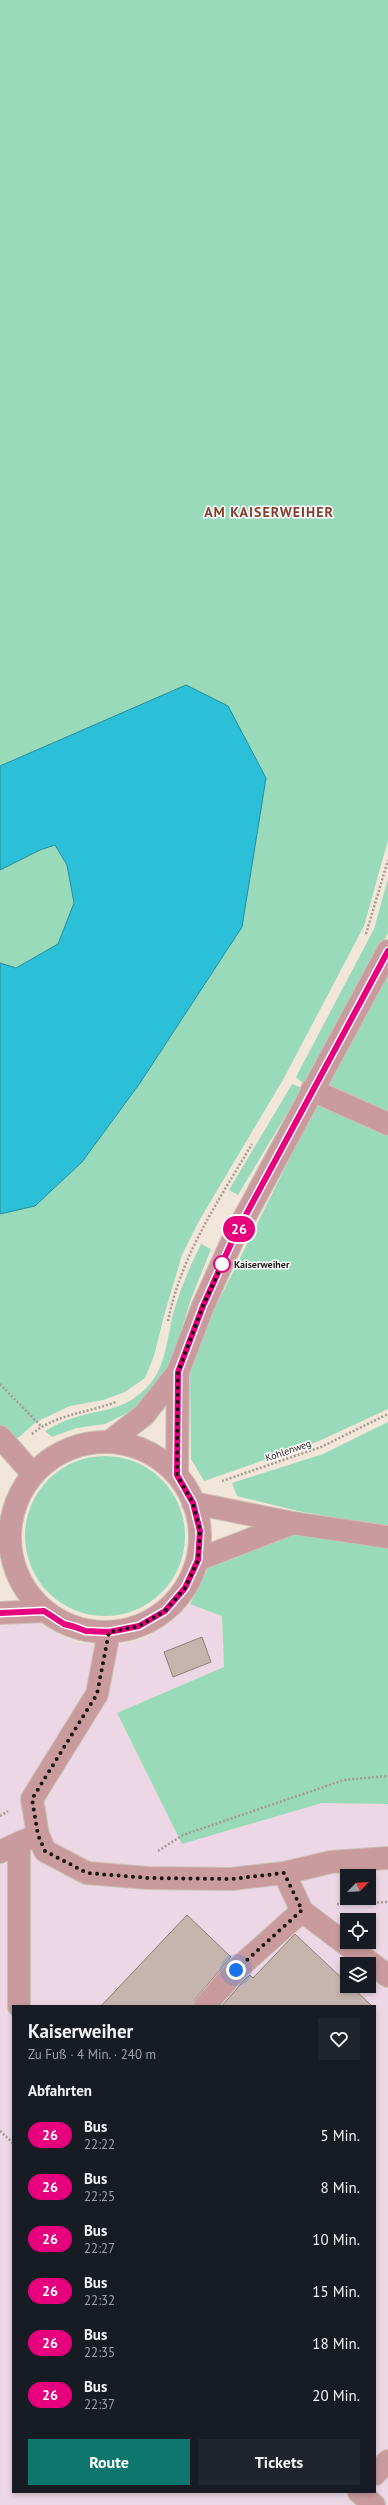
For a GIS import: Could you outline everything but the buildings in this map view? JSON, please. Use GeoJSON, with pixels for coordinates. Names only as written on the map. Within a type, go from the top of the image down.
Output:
{"type":"FeatureCollection","features":[{"type":"Feature","properties":{"kind":"street"},"geometry":{"type":"LineString","coordinates":[[109,1442],[144,1415],[178,1372],[203,1306],[234,1237],[388,951]]}},
{"type":"Feature","properties":{"kind":"street"},"geometry":{"type":"LineString","coordinates":[[312,1090],[388,1124]]}},
{"type":"Feature","properties":{"kind":"street"},"geometry":{"type":"LineString","coordinates":[[177,1475],[178,1372]]}},
{"type":"Feature","properties":{"kind":"street"},"geometry":{"type":"LineString","coordinates":[[109,1442],[144,1451],[177,1475],[191,1498],[200,1531],[198,1560],[185,1588],[165,1611],[139,1626],[109,1632],[86,1631],[64,1624],[44,1611],[22,1585],[5,1554],[11,1520],[19,1495],[33,1474],[54,1456],[81,1445],[109,1442]]}},
{"type":"Feature","properties":{"kind":"street"},"geometry":{"type":"LineString","coordinates":[[6,1444],[33,1474]]}},
{"type":"Feature","properties":{"kind":"street"},"geometry":{"type":"LineString","coordinates":[[191,1498],[293,1523],[388,1537]]}},
{"type":"Feature","properties":{"kind":"street"},"geometry":{"type":"LineString","coordinates":[[198,1560],[293,1523]]}},
{"type":"Feature","properties":{"kind":"street"},"geometry":{"type":"LineString","coordinates":[[0,1613],[44,1611]]}},
{"type":"Feature","properties":{"kind":"street"},"geometry":{"type":"LineString","coordinates":[[19,2005],[19,1843],[32,1799],[97,1694],[109,1632]]}},
{"type":"Feature","properties":{"kind":"street"},"geometry":{"type":"LineString","coordinates":[[19,1843],[45,1851],[87,1873],[148,1878],[231,1879],[284,1873],[331,1862],[388,1858]]}},
{"type":"Feature","properties":{"kind":"street"},"geometry":{"type":"LineString","coordinates":[[284,1873],[302,1910],[388,1976]]}},
{"type":"Feature","properties":{"kind":"street"},"geometry":{"type":"LineString","coordinates":[[206,2005],[236,1970],[302,1910]]}},
{"type":"Feature","properties":{"kind":"street"},"geometry":{"type":"LineString","coordinates":[[376,2473],[388,2461]]}},
{"type":"Feature","properties":{"kind":"street"},"geometry":{"type":"LineString","coordinates":[[360,2493],[374,2505]]}},
{"type":"Feature","properties":{"kind":"path"},"geometry":{"type":"LineString","coordinates":[[363,941],[370,928],[388,860]]}},
{"type":"Feature","properties":{"kind":"path"},"geometry":{"type":"LineString","coordinates":[[166,1328],[187,1258],[204,1225],[254,1141]]}},
{"type":"Feature","properties":{"kind":"path"},"geometry":{"type":"LineString","coordinates":[[0,1384],[41,1426]]}},
{"type":"Feature","properties":{"kind":"path"},"geometry":{"type":"LineString","coordinates":[[6,1444],[71,1413],[118,1401]]}},
{"type":"Feature","properties":{"kind":"path","name":"Kohlenweg"},"geometry":{"type":"LineString","coordinates":[[191,1498],[322,1447],[388,1414]]}},
{"type":"Feature","properties":{"kind":"path"},"geometry":{"type":"LineString","coordinates":[[148,1878],[157,1851],[183,1835],[344,1780],[388,1776]]}},
{"type":"Feature","properties":{"kind":"path"},"geometry":{"type":"LineString","coordinates":[[302,1910],[340,1903],[388,1902]]}},
{"type":"Feature","properties":{"kind":"path"},"geometry":{"type":"LineString","coordinates":[[0,2131],[12,2141]]}},
{"type":"Feature","properties":{"kind":"shaded area"},"geometry":{"type":"Polygon","coordinates":[[[190,1604],[222,1616],[224,1667],[117,1713],[182,1844],[322,1803],[388,1804],[388,2505],[0,2505],[0,1625],[42,1622],[60,1635],[80,1643],[116,1645],[146,1638],[173,1620],[190,1604]]]}},
{"type":"Feature","properties":{"kind":"green space"},"geometry":{"type":"Polygon","coordinates":[[[0,0],[388,0],[388,840],[364,926],[284,1078],[199,1221],[182,1255],[154,1356],[145,1378],[125,1392],[103,1400],[70,1406],[36,1422],[11,1444],[0,1429],[0,1214],[35,1206],[82,1162],[140,1083],[242,927],[21,758],[0,766],[0,0]]]}},
{"type":"Feature","properties":{"kind":"green space"},"geometry":{"type":"Polygon","coordinates":[[[55,845],[67,865],[74,903],[58,944],[16,968],[0,963],[0,870],[40,850],[55,845]]]}},
{"type":"Feature","properties":{"kind":"green space"},"geometry":{"type":"Polygon","coordinates":[[[388,879],[388,933],[304,1084],[296,1077],[374,929],[388,879]]]}},
{"type":"Feature","properties":{"kind":"green space"},"geometry":{"type":"Polygon","coordinates":[[[388,971],[388,1113],[325,1085],[388,971]]]}},
{"type":"Feature","properties":{"kind":"green space"},"geometry":{"type":"Polygon","coordinates":[[[292,1084],[302,1088],[238,1195],[229,1190],[292,1084]]]}},
{"type":"Feature","properties":{"kind":"green space"},"geometry":{"type":"Polygon","coordinates":[[[318,1102],[388,1136],[388,1409],[319,1441],[204,1481],[191,1459],[190,1373],[214,1310],[318,1102]]]}},
{"type":"Feature","properties":{"kind":"green space"},"geometry":{"type":"Polygon","coordinates":[[[201,1244],[211,1249],[191,1299],[169,1369],[135,1409],[105,1424],[76,1428],[52,1437],[45,1431],[69,1419],[126,1403],[144,1390],[152,1381],[158,1371],[166,1350],[173,1314],[179,1296],[189,1269],[201,1244]]]}},
{"type":"Feature","properties":{"kind":"green space"},"geometry":{"type":"Polygon","coordinates":[[[388,1422],[388,1527],[298,1511],[237,1496],[232,1483],[323,1454],[388,1422]]]}},
{"type":"Feature","properties":{"kind":"green space"},"geometry":{"type":"Polygon","coordinates":[[[105,1456],[121,1458],[142,1466],[161,1480],[171,1492],[181,1513],[185,1536],[183,1552],[175,1573],[161,1592],[149,1602],[128,1612],[105,1616],[89,1614],[68,1606],[49,1592],[39,1580],[29,1559],[25,1536],[27,1520],[35,1499],[49,1480],[61,1470],[82,1460],[105,1456]]]}},
{"type":"Feature","properties":{"kind":"green space"},"geometry":{"type":"Polygon","coordinates":[[[292,1534],[388,1547],[388,1804],[322,1803],[182,1844],[117,1713],[224,1667],[222,1616],[190,1604],[208,1568],[292,1534]]]}},
{"type":"Feature","properties":{"kind":"water"},"geometry":{"type":"Polygon","coordinates":[[[186,685],[228,706],[266,778],[242,927],[140,1083],[82,1162],[35,1206],[0,1214],[0,963],[16,968],[58,944],[74,903],[67,865],[55,845],[40,850],[0,870],[0,766],[186,685]]]}},
{"type":"Feature","properties":{"kind":"bus line","name":"26"},"geometry":{"type":"LineString","coordinates":[[0,1613],[44,1611],[64,1624],[86,1631],[109,1632],[139,1626],[165,1611],[185,1588],[198,1560],[200,1531],[189,1493],[177,1475],[176,1438],[178,1372],[203,1306],[234,1237],[388,951]]}},
{"type":"Feature","properties":{"kind":"place","name":"Kaiserweiher"},"geometry":{"type":"Point","coordinates":[222,1264]}},
{"type":"Feature","properties":{"kind":"district","name":"AM KAISERWEIHER"},"geometry":{"type":"Point","coordinates":[269,512]}},
{"type":"Feature","properties":{"kind":"route"},"geometry":{"type":"LineString","coordinates":[[222,1264],[223,1262],[203,1306],[178,1372],[176,1438],[177,1475],[189,1493],[200,1531],[198,1560],[185,1588],[165,1611],[139,1626],[109,1632],[97,1694],[32,1799],[38,1835],[45,1851],[87,1873],[148,1878],[231,1879],[284,1873],[302,1910],[236,1970]]}}]}
